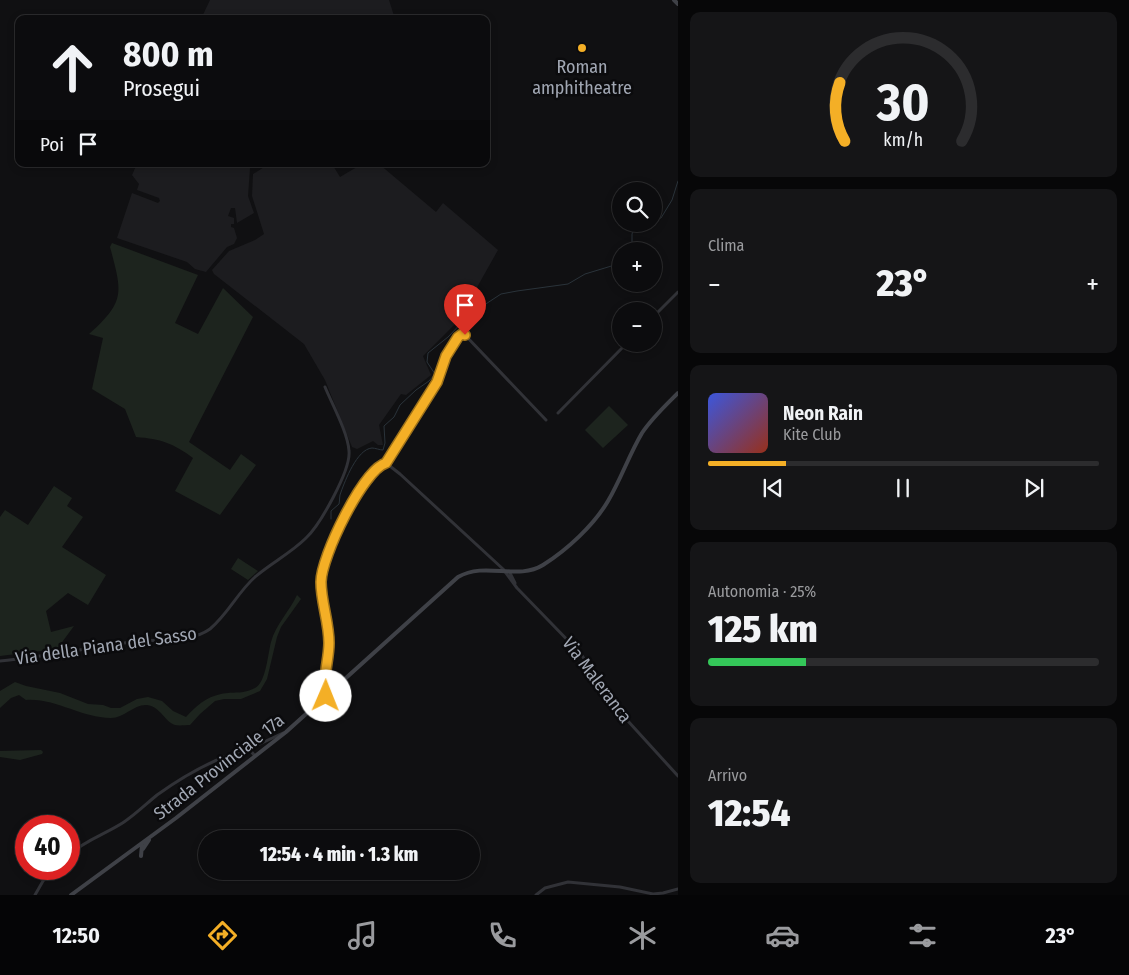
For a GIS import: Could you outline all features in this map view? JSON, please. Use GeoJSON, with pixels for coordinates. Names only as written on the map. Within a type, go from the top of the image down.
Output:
{"type":"FeatureCollection","features":[{"type":"Feature","properties":{"kind":"main road"},"geometry":{"type":"LineString","coordinates":[[674,0],[678,4]]}},
{"type":"Feature","properties":{"kind":"main road","name":"Strada Provinciale 17a"},"geometry":{"type":"LineString","coordinates":[[142,846],[286,732],[458,577],[475,570],[525,571],[541,566],[589,526],[610,497],[645,428],[678,393]]}},
{"type":"Feature","properties":{"kind":"main road"},"geometry":{"type":"LineString","coordinates":[[71,895],[133,850],[142,846]]}},
{"type":"Feature","properties":{"kind":"main road"},"geometry":{"type":"LineString","coordinates":[[133,850],[138,851],[140,856],[142,846]]}},
{"type":"Feature","properties":{"kind":"street"},"geometry":{"type":"LineString","coordinates":[[662,308],[678,292]]}},
{"type":"Feature","properties":{"kind":"street"},"geometry":{"type":"LineString","coordinates":[[326,696],[324,686],[329,641],[321,589],[323,567],[334,534],[356,496],[377,470],[386,463],[437,382],[444,359],[461,334],[465,335],[546,420]]}},
{"type":"Feature","properties":{"kind":"street"},"geometry":{"type":"LineString","coordinates":[[558,413],[618,352]]}},
{"type":"Feature","properties":{"kind":"street","name":"Via della Piana del Sasso"},"geometry":{"type":"LineString","coordinates":[[0,661],[39,657],[136,641],[184,638],[204,633],[217,623],[254,578],[302,542],[318,524],[340,482],[349,454],[347,439],[325,387]]}},
{"type":"Feature","properties":{"kind":"street"},"geometry":{"type":"LineString","coordinates":[[386,463],[507,571]]}},
{"type":"Feature","properties":{"kind":"street","name":"Via Maleranca"},"geometry":{"type":"LineString","coordinates":[[507,571],[516,586],[581,654],[617,709],[678,776]]}},
{"type":"Feature","properties":{"kind":"street"},"geometry":{"type":"LineString","coordinates":[[80,846],[124,822],[161,793],[203,766],[222,757],[249,749],[286,732]]}},
{"type":"Feature","properties":{"kind":"street"},"geometry":{"type":"LineString","coordinates":[[249,749],[255,756]]}},
{"type":"Feature","properties":{"kind":"street"},"geometry":{"type":"LineString","coordinates":[[35,895],[45,880]]}},
{"type":"Feature","properties":{"kind":"street"},"geometry":{"type":"LineString","coordinates":[[536,895],[545,888],[567,882],[620,887],[652,894],[678,889]]}},
{"type":"Feature","properties":{"kind":"shaded area"},"geometry":{"type":"Polygon","coordinates":[[[210,0],[389,0],[394,15],[203,15],[210,0]]]}},
{"type":"Feature","properties":{"kind":"shaded area"},"geometry":{"type":"Polygon","coordinates":[[[136,167],[250,168],[248,196],[254,213],[237,223],[235,208],[231,208],[228,216],[234,218],[234,224],[231,224],[231,227],[234,228],[237,238],[234,244],[227,247],[206,272],[195,269],[187,262],[117,238],[132,193],[158,203],[160,201],[159,198],[137,190],[139,184],[132,175],[136,167]]]}},
{"type":"Feature","properties":{"kind":"shaded area"},"geometry":{"type":"Polygon","coordinates":[[[264,167],[334,167],[340,177],[357,167],[383,167],[436,212],[443,203],[498,250],[458,321],[423,356],[431,375],[406,395],[401,394],[379,425],[383,445],[378,445],[373,441],[357,449],[352,447],[325,380],[304,344],[214,274],[212,270],[229,251],[264,234],[252,196],[253,174],[264,167]]]}},
{"type":"Feature","properties":{"kind":"shaded area"},"geometry":{"type":"Polygon","coordinates":[[[112,243],[198,275],[175,323],[198,334],[223,288],[253,317],[189,442],[230,470],[241,454],[256,465],[220,515],[175,491],[193,458],[166,443],[136,437],[125,409],[92,389],[103,338],[89,334],[110,313],[118,295],[117,275],[110,247],[112,243]]]}},
{"type":"Feature","properties":{"kind":"shaded area"},"geometry":{"type":"Polygon","coordinates":[[[609,406],[628,425],[603,448],[585,430],[609,406]]]}},
{"type":"Feature","properties":{"kind":"shaded area"},"geometry":{"type":"Polygon","coordinates":[[[54,486],[72,498],[67,506],[83,517],[62,547],[106,575],[88,605],[68,593],[46,611],[51,632],[74,626],[57,649],[0,656],[0,517],[5,510],[28,525],[54,486]]]}},
{"type":"Feature","properties":{"kind":"shaded area"},"geometry":{"type":"Polygon","coordinates":[[[238,558],[258,571],[248,580],[231,569],[238,558]]]}},
{"type":"Feature","properties":{"kind":"shaded area"},"geometry":{"type":"Polygon","coordinates":[[[297,595],[301,599],[281,627],[267,679],[260,691],[241,699],[215,701],[190,725],[175,725],[152,706],[147,705],[142,705],[120,716],[111,718],[89,715],[48,702],[26,700],[19,695],[11,698],[0,708],[0,691],[15,682],[60,693],[88,704],[103,705],[111,708],[120,708],[137,699],[148,697],[162,701],[173,711],[186,717],[211,697],[245,691],[259,685],[266,667],[273,636],[297,595]]]}},
{"type":"Feature","properties":{"kind":"shaded area"},"geometry":{"type":"Polygon","coordinates":[[[41,750],[42,754],[20,760],[0,757],[0,751],[41,750]]]}},
{"type":"Feature","properties":{"kind":"waterway"},"geometry":{"type":"LineString","coordinates":[[662,216],[672,200],[678,181]]}},
{"type":"Feature","properties":{"kind":"waterway"},"geometry":{"type":"LineString","coordinates":[[632,242],[633,232]]}},
{"type":"Feature","properties":{"kind":"waterway"},"geometry":{"type":"LineString","coordinates":[[331,519],[331,511],[339,504],[343,487],[357,459],[361,454],[372,448],[383,450],[385,443],[384,426],[394,417],[400,405],[435,374],[427,362],[428,353],[448,337],[469,315],[501,294],[568,284],[585,274],[612,266]]}},
{"type":"Feature","properties":{"kind":"place","name":"Roman amphitheatre"},"geometry":{"type":"Point","coordinates":[582,48]}},
{"type":"Feature","properties":{"kind":"route"},"geometry":{"type":"LineString","coordinates":[[326,696],[324,686],[329,641],[321,589],[321,572],[331,542],[356,496],[382,464],[386,463],[437,382],[444,361],[459,335],[465,335]]}}]}
